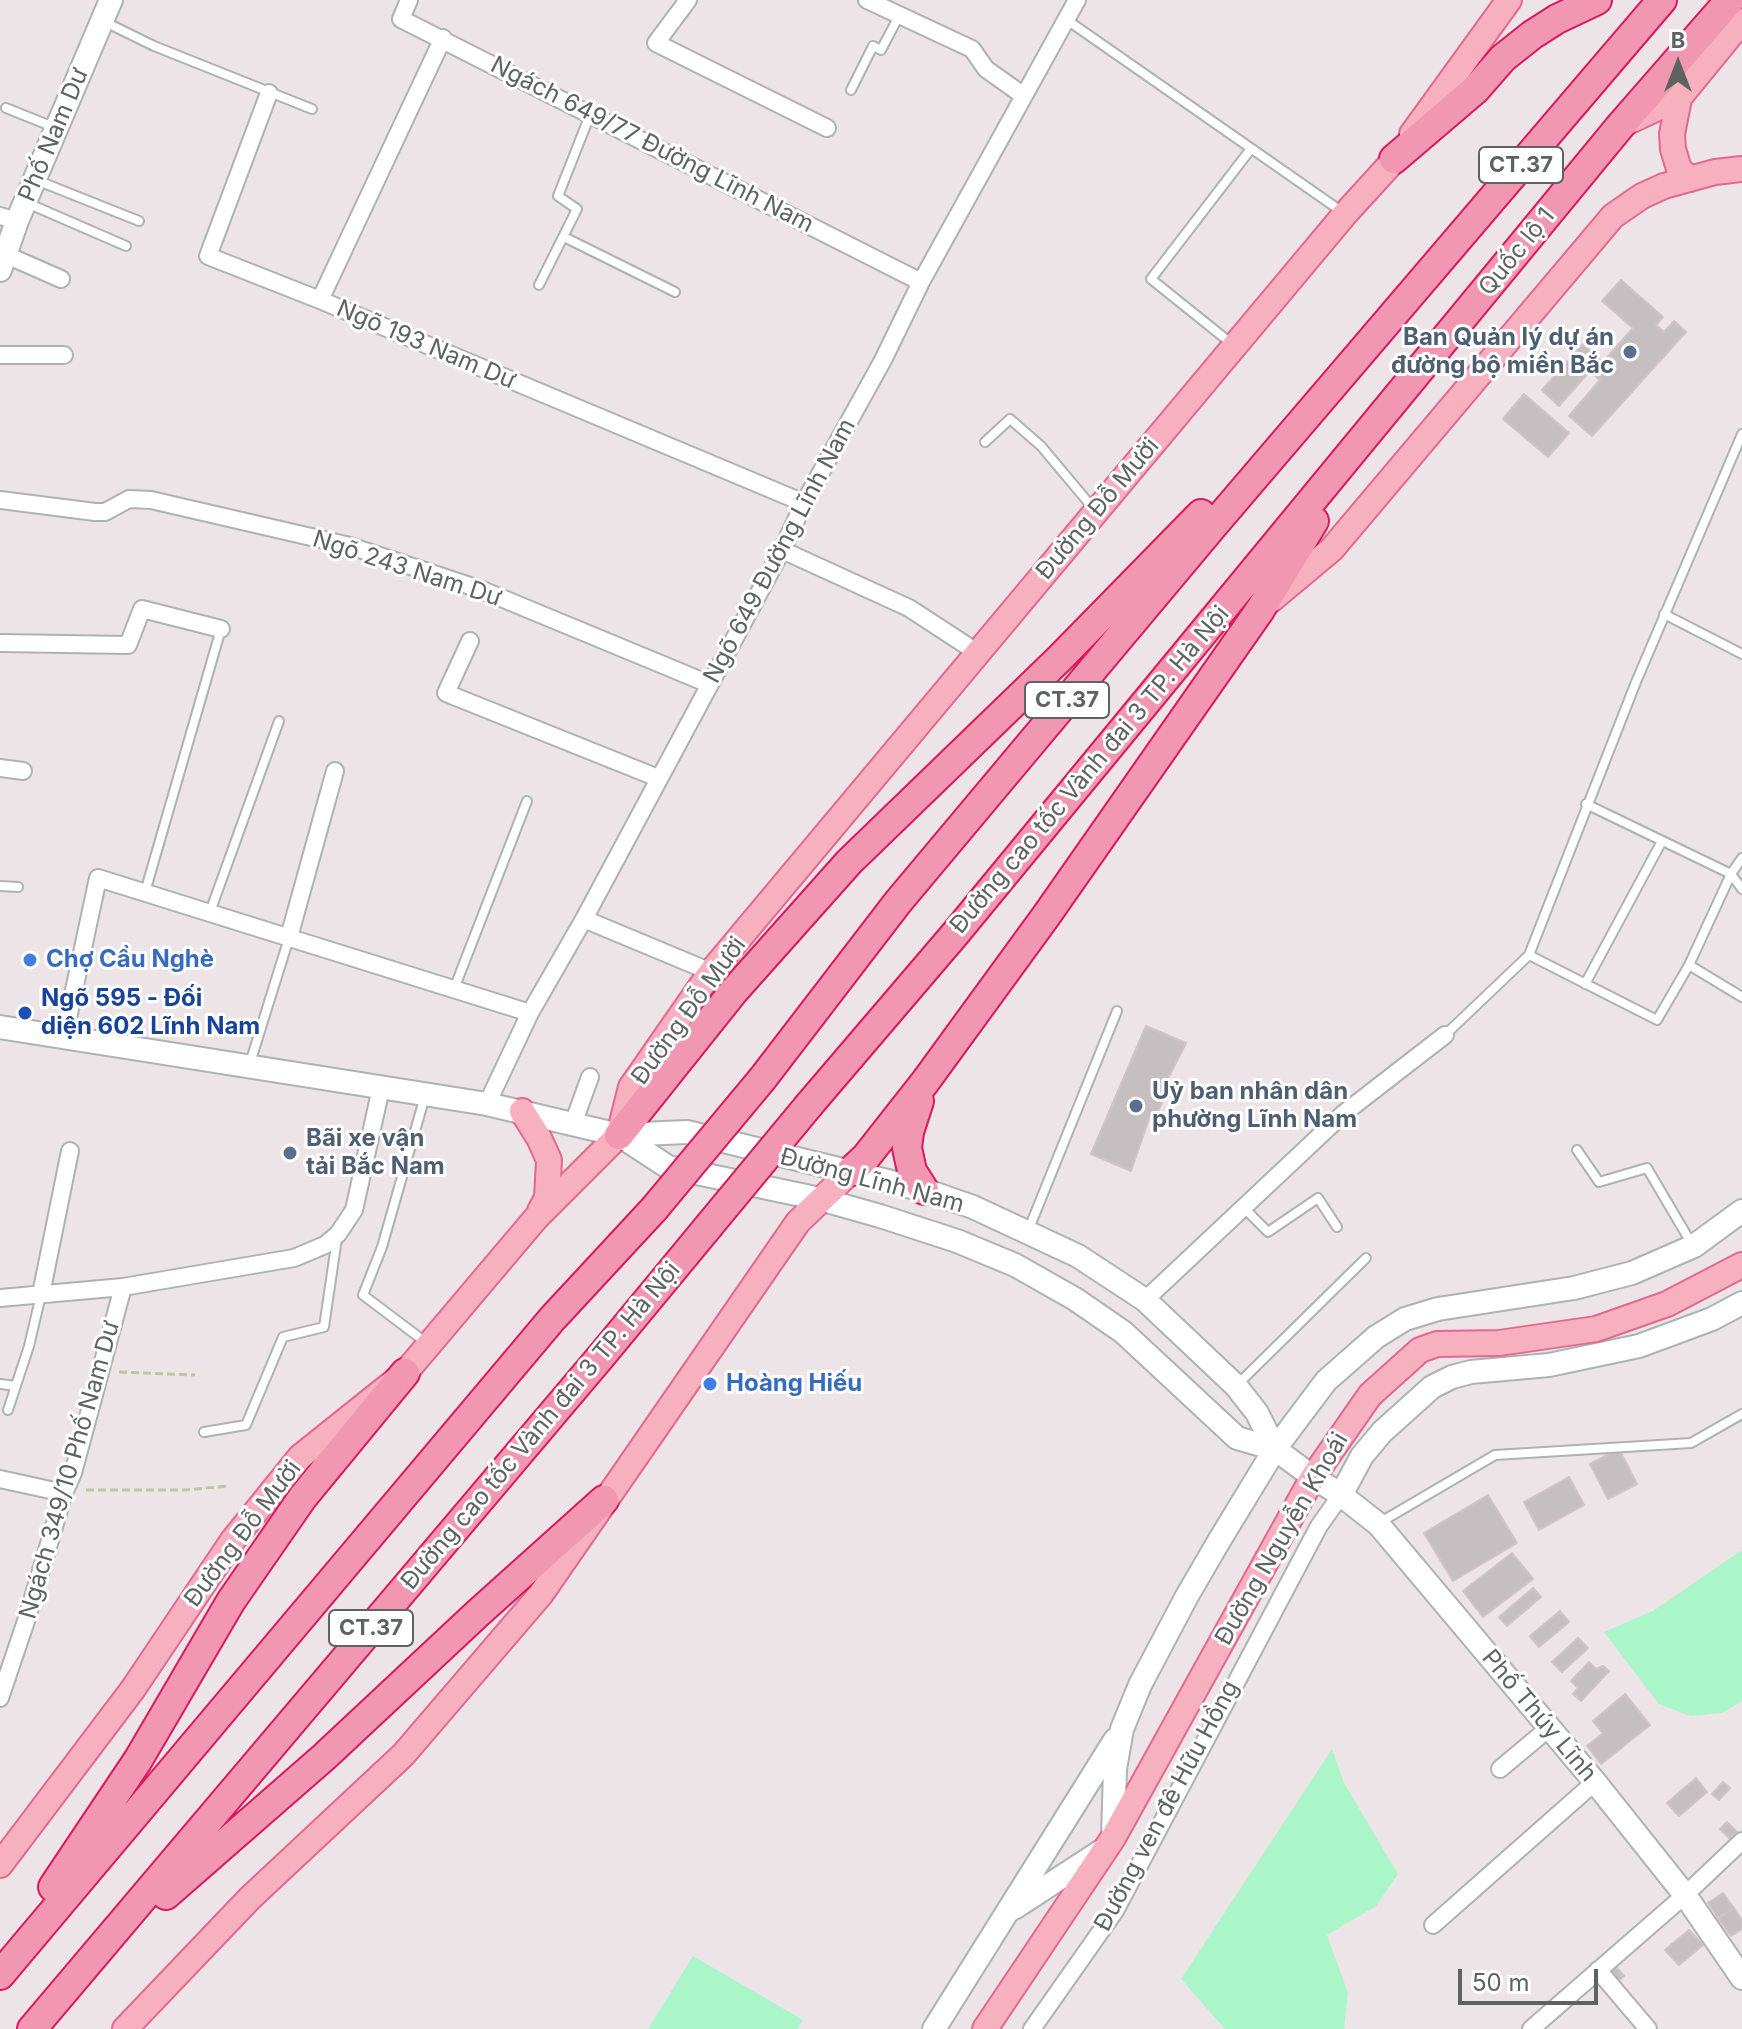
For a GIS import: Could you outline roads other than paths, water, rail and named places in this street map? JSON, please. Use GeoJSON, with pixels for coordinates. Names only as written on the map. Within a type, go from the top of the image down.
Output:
{"type":"FeatureCollection","features":[{"type":"Feature","properties":{"kind":"highway"},"geometry":{"type":"LineString","coordinates":[[1394,159],[1476,89],[1503,58],[1532,35],[1571,11],[1597,0]]}},
{"type":"Feature","properties":{"kind":"highway","name":"CT.37"},"geometry":{"type":"LineString","coordinates":[[0,1975],[552,1319],[654,1209],[763,1078],[898,902],[1662,0]]}},
{"type":"Feature","properties":{"kind":"highway","name":"Quốc lộ 1"},"geometry":{"type":"LineString","coordinates":[[1368,432],[1621,125],[1730,0]]}},
{"type":"Feature","properties":{"kind":"highway"},"geometry":{"type":"LineString","coordinates":[[619,1135],[734,991],[849,862],[1060,658],[1380,330]]}},
{"type":"Feature","properties":{"kind":"highway"},"geometry":{"type":"LineString","coordinates":[[851,1171],[866,1157],[925,1082],[1046,916],[1260,610],[1368,432]]}},
{"type":"Feature","properties":{"kind":"highway","name":"Đường cao tốc Vành đai 3 TP. Hà Nội"},"geometry":{"type":"LineString","coordinates":[[32,2029],[975,910],[1368,432]]}},
{"type":"Feature","properties":{"kind":"highway"},"geometry":{"type":"LineString","coordinates":[[924,1190],[912,1171],[907,1148],[925,1082]]}},
{"type":"Feature","properties":{"kind":"highway"},"geometry":{"type":"LineString","coordinates":[[0,1961],[138,1760],[231,1601],[303,1497],[405,1373]]}},
{"type":"Feature","properties":{"kind":"highway"},"geometry":{"type":"LineString","coordinates":[[73,1984],[195,1867],[324,1757],[604,1500]]}},
{"type":"Feature","properties":{"kind":"main road"},"geometry":{"type":"LineString","coordinates":[[1394,159],[1509,0]]}},
{"type":"Feature","properties":{"kind":"main road"},"geometry":{"type":"LineString","coordinates":[[1394,159],[1496,52],[1526,28],[1574,0]]}},
{"type":"Feature","properties":{"kind":"main road"},"geometry":{"type":"LineString","coordinates":[[1621,125],[1679,98],[1742,21]]}},
{"type":"Feature","properties":{"kind":"main road"},"geometry":{"type":"LineString","coordinates":[[1690,179],[1679,169],[1672,134],[1697,38]]}},
{"type":"Feature","properties":{"kind":"main road","name":"Đường Đỗ Mười"},"geometry":{"type":"LineString","coordinates":[[0,1865],[133,1689],[233,1540],[300,1457],[405,1373],[536,1218],[619,1135],[631,1087],[711,972],[754,925],[978,653],[1394,159]]}},
{"type":"Feature","properties":{"kind":"main road"},"geometry":{"type":"LineString","coordinates":[[1260,610],[1332,549],[1613,216],[1642,196],[1664,186],[1715,172],[1742,169]]}},
{"type":"Feature","properties":{"kind":"main road"},"geometry":{"type":"LineString","coordinates":[[522,1111],[549,1160],[547,1198],[536,1218]]}},
{"type":"Feature","properties":{"kind":"main road"},"geometry":{"type":"LineString","coordinates":[[125,2029],[250,1898],[403,1755],[541,1594],[798,1222],[851,1171]]}},
{"type":"Feature","properties":{"kind":"main road","name":"Đường Nguyễn Khoái"},"geometry":{"type":"LineString","coordinates":[[985,2029],[1110,1842],[1313,1477],[1370,1395],[1420,1350],[1437,1344],[1499,1343],[1596,1329],[1667,1304],[1742,1265]]}},
{"type":"Feature","properties":{"kind":"street","name":"Phố Nam Dư"},"geometry":{"type":"LineString","coordinates":[[2,262],[14,213],[36,180],[111,0]]}},
{"type":"Feature","properties":{"kind":"street","name":"Ngách 649/77 Đường Lĩnh Nam"},"geometry":{"type":"LineString","coordinates":[[409,0],[401,19],[921,282]]}},
{"type":"Feature","properties":{"kind":"street"},"geometry":{"type":"LineString","coordinates":[[688,0],[656,43],[827,128]]}},
{"type":"Feature","properties":{"kind":"street"},"geometry":{"type":"LineString","coordinates":[[867,0],[972,49],[986,69],[1024,96]]}},
{"type":"Feature","properties":{"kind":"street","name":"Ngõ 649 Đường Lĩnh Nam"},"geometry":{"type":"LineString","coordinates":[[487,1104],[530,1013],[584,919],[782,550],[921,282],[1077,0]]}},
{"type":"Feature","properties":{"kind":"street"},"geometry":{"type":"LineString","coordinates":[[320,300],[443,38]]}},
{"type":"Feature","properties":{"kind":"street","name":"Ngõ 193 Nam Dư"},"geometry":{"type":"LineString","coordinates":[[269,93],[208,256],[804,503]]}},
{"type":"Feature","properties":{"kind":"street"},"geometry":{"type":"LineString","coordinates":[[2,262],[61,279]]}},
{"type":"Feature","properties":{"kind":"street"},"geometry":{"type":"LineString","coordinates":[[0,355],[64,355]]}},
{"type":"Feature","properties":{"kind":"street","name":"Ngõ 243 Nam Dư"},"geometry":{"type":"LineString","coordinates":[[0,500],[95,512],[105,512],[129,499],[151,500],[350,546],[482,590],[709,684]]}},
{"type":"Feature","properties":{"kind":"street"},"geometry":{"type":"LineString","coordinates":[[782,550],[909,608],[978,653]]}},
{"type":"Feature","properties":{"kind":"street"},"geometry":{"type":"LineString","coordinates":[[0,643],[128,645],[142,609],[221,629]]}},
{"type":"Feature","properties":{"kind":"street"},"geometry":{"type":"LineString","coordinates":[[470,641],[446,693],[658,778]]}},
{"type":"Feature","properties":{"kind":"street"},"geometry":{"type":"LineString","coordinates":[[0,768],[23,771]]}},
{"type":"Feature","properties":{"kind":"street"},"geometry":{"type":"LineString","coordinates":[[289,937],[335,771]]}},
{"type":"Feature","properties":{"kind":"street"},"geometry":{"type":"LineString","coordinates":[[64,1037],[98,878],[530,1013]]}},
{"type":"Feature","properties":{"kind":"street"},"geometry":{"type":"LineString","coordinates":[[584,919],[711,972]]}},
{"type":"Feature","properties":{"kind":"street","name":"Đường Lĩnh Nam"},"geometry":{"type":"LineString","coordinates":[[0,1027],[487,1104],[619,1135],[687,1132],[924,1190],[973,1207],[1078,1256],[1145,1300],[1236,1386],[1257,1413],[1275,1449]]}},
{"type":"Feature","properties":{"kind":"street"},"geometry":{"type":"LineString","coordinates":[[1145,1300],[1343,1114],[1445,1035]]}},
{"type":"Feature","properties":{"kind":"street"},"geometry":{"type":"LineString","coordinates":[[573,1124],[590,1077]]}},
{"type":"Feature","properties":{"kind":"street"},"geometry":{"type":"LineString","coordinates":[[0,1298],[123,1287],[294,1258],[325,1245],[338,1234],[354,1210],[381,1088]]}},
{"type":"Feature","properties":{"kind":"street","name":"Đường Lĩnh Nam"},"geometry":{"type":"LineString","coordinates":[[619,1135],[668,1167],[820,1199],[957,1241],[1015,1265],[1075,1299],[1123,1332],[1237,1438],[1275,1449],[1313,1477]]}},
{"type":"Feature","properties":{"kind":"street"},"geometry":{"type":"LineString","coordinates":[[41,1294],[70,1151]]}},
{"type":"Feature","properties":{"kind":"street","name":"Đường Nguyễn Khoái"},"geometry":{"type":"LineString","coordinates":[[1122,1729],[1140,1685],[1187,1596],[1275,1449],[1334,1373],[1376,1337],[1405,1319],[1438,1309],[1521,1297],[1618,1277],[1694,1246],[1742,1211]]}},
{"type":"Feature","properties":{"kind":"street","name":"Ngách 349/10 Phố Nam Dư"},"geometry":{"type":"LineString","coordinates":[[0,1698],[73,1473],[123,1287]]}},
{"type":"Feature","properties":{"kind":"street"},"geometry":{"type":"LineString","coordinates":[[1341,1495],[1362,1456],[1382,1432],[1432,1387],[1452,1377],[1592,1358],[1639,1346],[1712,1319],[1742,1303]]}},
{"type":"Feature","properties":{"kind":"street","name":"Phố Thúy Lĩnh"},"geometry":{"type":"LineString","coordinates":[[1313,1477],[1378,1524],[1595,1782],[1685,1895],[1742,1978]]}},
{"type":"Feature","properties":{"kind":"street"},"geometry":{"type":"LineString","coordinates":[[0,1479],[66,1489]]}},
{"type":"Feature","properties":{"kind":"street","name":"Đường ven đê Hữu Hồng"},"geometry":{"type":"LineString","coordinates":[[1032,2029],[1115,1911],[1319,1526],[1341,1495]]}},
{"type":"Feature","properties":{"kind":"street"},"geometry":{"type":"LineString","coordinates":[[1500,1769],[1549,1728]]}},
{"type":"Feature","properties":{"kind":"street"},"geometry":{"type":"LineString","coordinates":[[1006,1913],[1110,1842],[1115,1769],[1122,1729]]}},
{"type":"Feature","properties":{"kind":"street"},"geometry":{"type":"LineString","coordinates":[[934,2029],[1122,1729]]}},
{"type":"Feature","properties":{"kind":"street"},"geometry":{"type":"LineString","coordinates":[[1433,1925],[1595,1782]]}},
{"type":"Feature","properties":{"kind":"street"},"geometry":{"type":"LineString","coordinates":[[1531,2029],[1742,1841]]}},
{"type":"Feature","properties":{"kind":"street"},"geometry":{"type":"LineString","coordinates":[[1598,1970],[1648,2029]]}},
{"type":"Feature","properties":{"kind":"lane"},"geometry":{"type":"LineString","coordinates":[[851,90],[873,46],[881,50],[899,16]]}},
{"type":"Feature","properties":{"kind":"lane"},"geometry":{"type":"LineString","coordinates":[[1066,19],[1345,214]]}},
{"type":"Feature","properties":{"kind":"lane"},"geometry":{"type":"LineString","coordinates":[[102,21],[154,46],[312,109]]}},
{"type":"Feature","properties":{"kind":"lane"},"geometry":{"type":"LineString","coordinates":[[6,108],[57,129]]}},
{"type":"Feature","properties":{"kind":"lane"},"geometry":{"type":"LineString","coordinates":[[539,285],[577,209],[558,196],[591,115]]}},
{"type":"Feature","properties":{"kind":"lane"},"geometry":{"type":"LineString","coordinates":[[1235,346],[1151,279],[1250,150]]}},
{"type":"Feature","properties":{"kind":"lane"},"geometry":{"type":"LineString","coordinates":[[36,180],[139,221]]}},
{"type":"Feature","properties":{"kind":"lane"},"geometry":{"type":"LineString","coordinates":[[14,213],[126,246]]}},
{"type":"Feature","properties":{"kind":"lane"},"geometry":{"type":"LineString","coordinates":[[564,237],[675,292]]}},
{"type":"Feature","properties":{"kind":"lane"},"geometry":{"type":"LineString","coordinates":[[985,442],[1010,419],[1041,446],[1096,512]]}},
{"type":"Feature","properties":{"kind":"lane"},"geometry":{"type":"LineString","coordinates":[[1445,1035],[1529,955],[1586,804],[1742,434]]}},
{"type":"Feature","properties":{"kind":"lane"},"geometry":{"type":"LineString","coordinates":[[1664,614],[1742,654]]}},
{"type":"Feature","properties":{"kind":"lane"},"geometry":{"type":"LineString","coordinates":[[145,892],[221,629]]}},
{"type":"Feature","properties":{"kind":"lane"},"geometry":{"type":"LineString","coordinates":[[210,912],[279,721]]}},
{"type":"Feature","properties":{"kind":"lane"},"geometry":{"type":"LineString","coordinates":[[454,990],[527,801]]}},
{"type":"Feature","properties":{"kind":"lane"},"geometry":{"type":"LineString","coordinates":[[1586,804],[1731,874],[1742,889]]}},
{"type":"Feature","properties":{"kind":"lane"},"geometry":{"type":"LineString","coordinates":[[1585,984],[1662,841]]}},
{"type":"Feature","properties":{"kind":"lane"},"geometry":{"type":"LineString","coordinates":[[1529,955],[1657,1020],[1689,965],[1731,874],[1742,858]]}},
{"type":"Feature","properties":{"kind":"lane"},"geometry":{"type":"LineString","coordinates":[[0,886],[18,887]]}},
{"type":"Feature","properties":{"kind":"lane"},"geometry":{"type":"LineString","coordinates":[[249,1068],[289,937]]}},
{"type":"Feature","properties":{"kind":"lane"},"geometry":{"type":"LineString","coordinates":[[1689,965],[1742,997]]}},
{"type":"Feature","properties":{"kind":"lane"},"geometry":{"type":"LineString","coordinates":[[1028,1232],[1117,1011]]}},
{"type":"Feature","properties":{"kind":"lane"},"geometry":{"type":"LineString","coordinates":[[425,1096],[382,1247],[363,1295],[429,1345]]}},
{"type":"Feature","properties":{"kind":"lane"},"geometry":{"type":"LineString","coordinates":[[1577,1150],[1599,1182],[1647,1168],[1694,1246]]}},
{"type":"Feature","properties":{"kind":"lane"},"geometry":{"type":"LineString","coordinates":[[1242,1206],[1268,1232],[1318,1198],[1337,1227]]}},
{"type":"Feature","properties":{"kind":"lane"},"geometry":{"type":"LineString","coordinates":[[204,1432],[246,1425],[283,1337],[324,1327],[338,1234]]}},
{"type":"Feature","properties":{"kind":"lane"},"geometry":{"type":"LineString","coordinates":[[1236,1386],[1366,1258]]}},
{"type":"Feature","properties":{"kind":"lane"},"geometry":{"type":"LineString","coordinates":[[8,1410],[41,1294]]}},
{"type":"Feature","properties":{"kind":"lane"},"geometry":{"type":"LineString","coordinates":[[0,1384],[16,1386]]}},
{"type":"Feature","properties":{"kind":"lane"},"geometry":{"type":"LineString","coordinates":[[1378,1524],[1495,1455],[1691,1443],[1742,1414]]}},
{"type":"Feature","properties":{"kind":"place","name":"Ban Quản lý dự án đường bộ miền Bắc"},"geometry":{"type":"Point","coordinates":[1630,352]}},
{"type":"Feature","properties":{"kind":"place","name":"Chợ Cầu Nghè"},"geometry":{"type":"Point","coordinates":[30,960]}},
{"type":"Feature","properties":{"kind":"place","name":"Ngõ 595 - Đối diện 602 Lĩnh Nam"},"geometry":{"type":"Point","coordinates":[25,1013]}},
{"type":"Feature","properties":{"kind":"place","name":"Uỷ ban nhân dân phường Lĩnh Nam"},"geometry":{"type":"Point","coordinates":[1136,1106]}},
{"type":"Feature","properties":{"kind":"place","name":"Bãi xe vận tải Bắc Nam"},"geometry":{"type":"Point","coordinates":[290,1153]}},
{"type":"Feature","properties":{"kind":"place","name":"Hoàng Hiếu"},"geometry":{"type":"Point","coordinates":[710,1384]}}]}
